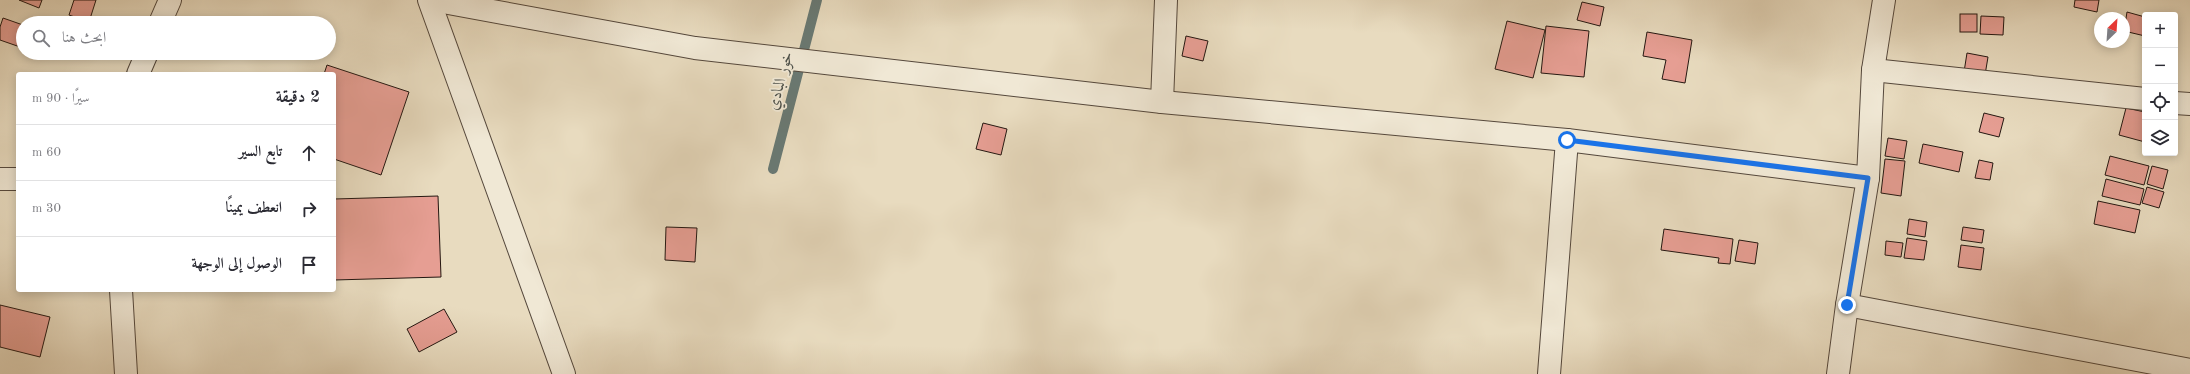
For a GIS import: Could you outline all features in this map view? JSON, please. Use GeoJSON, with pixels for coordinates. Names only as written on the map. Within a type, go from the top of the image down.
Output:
{"type":"FeatureCollection","features":[{"type":"Feature","properties":{"kind":"street"},"geometry":{"type":"LineString","coordinates":[[163,16],[170,0]]}},
{"type":"Feature","properties":{"kind":"street"},"geometry":{"type":"LineString","coordinates":[[564,374],[431,0],[696,48],[1162,102],[1567,140],[1868,178]]}},
{"type":"Feature","properties":{"kind":"street"},"geometry":{"type":"LineString","coordinates":[[1162,102],[1166,0]]}},
{"type":"Feature","properties":{"kind":"street"},"geometry":{"type":"LineString","coordinates":[[1838,374],[1847,305],[1868,178],[1872,70],[1884,0]]}},
{"type":"Feature","properties":{"kind":"street"},"geometry":{"type":"LineString","coordinates":[[139,72],[144,60]]}},
{"type":"Feature","properties":{"kind":"street"},"geometry":{"type":"LineString","coordinates":[[1872,70],[2142,99]]}},
{"type":"Feature","properties":{"kind":"street"},"geometry":{"type":"LineString","coordinates":[[2178,102],[2190,104]]}},
{"type":"Feature","properties":{"kind":"street"},"geometry":{"type":"LineString","coordinates":[[1549,374],[1567,140]]}},
{"type":"Feature","properties":{"kind":"street"},"geometry":{"type":"LineString","coordinates":[[0,179],[16,179]]}},
{"type":"Feature","properties":{"kind":"street"},"geometry":{"type":"LineString","coordinates":[[121,292],[126,374]]}},
{"type":"Feature","properties":{"kind":"street"},"geometry":{"type":"LineString","coordinates":[[1847,305],[2190,370]]}},
{"type":"Feature","properties":{"kind":"building"},"geometry":{"type":"Polygon","coordinates":[[[19,0],[42,0],[39,8],[19,0]]]}},
{"type":"Feature","properties":{"kind":"building"},"geometry":{"type":"Polygon","coordinates":[[[74,0],[96,0],[91,16],[69,15],[74,0]]]}},
{"type":"Feature","properties":{"kind":"building"},"geometry":{"type":"Polygon","coordinates":[[[2075,0],[2099,0],[2097,12],[2074,7],[2075,0]]]}},
{"type":"Feature","properties":{"kind":"building"},"geometry":{"type":"Polygon","coordinates":[[[1582,2],[1604,7],[1600,26],[1577,20],[1582,2]]]}},
{"type":"Feature","properties":{"kind":"building"},"geometry":{"type":"Polygon","coordinates":[[[2130,13],[2142,16],[2142,35],[2130,32],[2130,13]]]}},
{"type":"Feature","properties":{"kind":"building"},"geometry":{"type":"Polygon","coordinates":[[[1960,14],[1977,14],[1977,32],[1960,32],[1960,14]]]}},
{"type":"Feature","properties":{"kind":"building"},"geometry":{"type":"Polygon","coordinates":[[[1981,16],[2004,17],[2003,35],[1980,34],[1981,16]]]}},
{"type":"Feature","properties":{"kind":"building"},"geometry":{"type":"Polygon","coordinates":[[[3,18],[16,23],[16,46],[0,40],[0,27],[3,18]]]}},
{"type":"Feature","properties":{"kind":"building"},"geometry":{"type":"Polygon","coordinates":[[[1507,21],[1545,30],[1533,78],[1495,69],[1507,21]]]}},
{"type":"Feature","properties":{"kind":"building"},"geometry":{"type":"Polygon","coordinates":[[[1546,26],[1589,31],[1584,77],[1541,73],[1546,26]]]}},
{"type":"Feature","properties":{"kind":"building"},"geometry":{"type":"Polygon","coordinates":[[[1647,32],[1692,40],[1685,83],[1662,79],[1666,60],[1643,56],[1647,32]]]}},
{"type":"Feature","properties":{"kind":"building"},"geometry":{"type":"Polygon","coordinates":[[[1186,36],[1208,41],[1203,61],[1182,56],[1186,36]]]}},
{"type":"Feature","properties":{"kind":"building"},"geometry":{"type":"Polygon","coordinates":[[[1967,53],[1988,57],[1985,75],[1964,72],[1967,53]]]}},
{"type":"Feature","properties":{"kind":"building"},"geometry":{"type":"Polygon","coordinates":[[[327,65],[409,92],[381,175],[336,160],[336,72],[325,72],[327,65]]]}},
{"type":"Feature","properties":{"kind":"building"},"geometry":{"type":"Polygon","coordinates":[[[2126,108],[2142,111],[2142,141],[2119,135],[2126,108]]]}},
{"type":"Feature","properties":{"kind":"building"},"geometry":{"type":"Polygon","coordinates":[[[1984,113],[2004,118],[1999,137],[1979,132],[1984,113]]]}},
{"type":"Feature","properties":{"kind":"building"},"geometry":{"type":"Polygon","coordinates":[[[983,123],[1007,129],[1001,155],[976,149],[983,123]]]}},
{"type":"Feature","properties":{"kind":"building"},"geometry":{"type":"Polygon","coordinates":[[[1888,138],[1907,141],[1904,159],[1885,156],[1888,138]]]}},
{"type":"Feature","properties":{"kind":"building"},"geometry":{"type":"Polygon","coordinates":[[[1923,144],[1963,152],[1959,172],[1919,163],[1923,144]]]}},
{"type":"Feature","properties":{"kind":"building"},"geometry":{"type":"Polygon","coordinates":[[[2110,156],[2149,166],[2144,185],[2105,175],[2110,156]]]}},
{"type":"Feature","properties":{"kind":"building"},"geometry":{"type":"Polygon","coordinates":[[[1885,159],[1905,161],[1901,196],[1881,193],[1885,159]]]}},
{"type":"Feature","properties":{"kind":"building"},"geometry":{"type":"Polygon","coordinates":[[[1979,160],[1993,163],[1990,180],[1975,178],[1979,160]]]}},
{"type":"Feature","properties":{"kind":"building"},"geometry":{"type":"Polygon","coordinates":[[[2152,166],[2168,170],[2163,189],[2147,184],[2152,166]]]}},
{"type":"Feature","properties":{"kind":"building"},"geometry":{"type":"Polygon","coordinates":[[[2106,179],[2144,189],[2140,205],[2102,196],[2106,179]]]}},
{"type":"Feature","properties":{"kind":"building"},"geometry":{"type":"Polygon","coordinates":[[[2147,187],[2164,192],[2159,208],[2142,203],[2147,187]]]}},
{"type":"Feature","properties":{"kind":"building"},"geometry":{"type":"Polygon","coordinates":[[[438,196],[441,277],[336,280],[336,199],[438,196]]]}},
{"type":"Feature","properties":{"kind":"building"},"geometry":{"type":"Polygon","coordinates":[[[2098,201],[2140,210],[2135,233],[2094,224],[2098,201]]]}},
{"type":"Feature","properties":{"kind":"building"},"geometry":{"type":"Polygon","coordinates":[[[1909,219],[1927,222],[1925,237],[1907,234],[1909,219]]]}},
{"type":"Feature","properties":{"kind":"building"},"geometry":{"type":"Polygon","coordinates":[[[666,227],[697,228],[695,262],[665,260],[666,227]]]}},
{"type":"Feature","properties":{"kind":"building"},"geometry":{"type":"Polygon","coordinates":[[[1963,227],[1984,230],[1982,243],[1961,240],[1963,227]]]}},
{"type":"Feature","properties":{"kind":"building"},"geometry":{"type":"Polygon","coordinates":[[[1664,229],[1733,239],[1730,264],[1718,263],[1719,258],[1661,250],[1664,229]]]}},
{"type":"Feature","properties":{"kind":"building"},"geometry":{"type":"Polygon","coordinates":[[[1907,238],[1927,241],[1924,260],[1904,258],[1907,238]]]}},
{"type":"Feature","properties":{"kind":"building"},"geometry":{"type":"Polygon","coordinates":[[[1739,240],[1758,243],[1755,264],[1735,261],[1739,240]]]}},
{"type":"Feature","properties":{"kind":"building"},"geometry":{"type":"Polygon","coordinates":[[[1886,241],[1903,243],[1901,257],[1885,255],[1886,241]]]}},
{"type":"Feature","properties":{"kind":"building"},"geometry":{"type":"Polygon","coordinates":[[[1961,245],[1984,248],[1981,270],[1958,267],[1961,245]]]}},
{"type":"Feature","properties":{"kind":"building"},"geometry":{"type":"Polygon","coordinates":[[[0,305],[50,317],[40,357],[0,347],[0,305]]]}},
{"type":"Feature","properties":{"kind":"building"},"geometry":{"type":"Polygon","coordinates":[[[444,309],[457,332],[419,352],[407,329],[444,309]]]}},
{"type":"Feature","properties":{"kind":"waterway","name":"خور البادي"},"geometry":{"type":"LineString","coordinates":[[773,169],[817,0]]}},
{"type":"Feature","properties":{"kind":"route"},"geometry":{"type":"LineString","coordinates":[[1567,140],[1868,178],[1847,305]]}}]}
